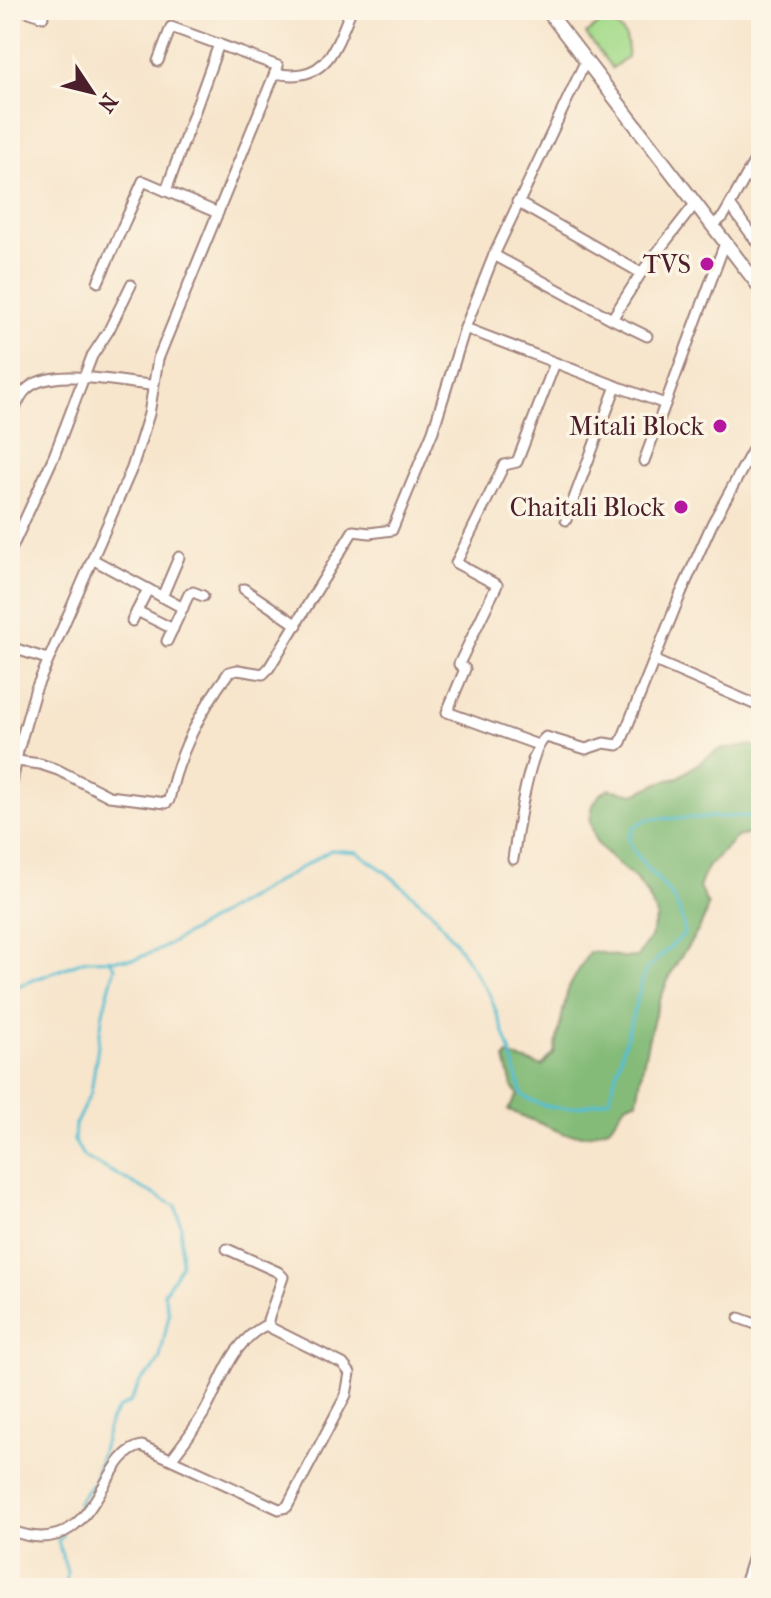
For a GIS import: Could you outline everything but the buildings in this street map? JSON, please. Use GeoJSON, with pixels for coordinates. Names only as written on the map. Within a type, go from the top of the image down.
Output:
{"type":"FeatureCollection","features":[{"type":"Feature","properties":{"kind":"street"},"geometry":{"type":"LineString","coordinates":[[24,10],[43,17]]}},
{"type":"Feature","properties":{"kind":"street"},"geometry":{"type":"LineString","coordinates":[[275,73],[300,76],[320,67],[334,50],[351,10]]}},
{"type":"Feature","properties":{"kind":"street"},"geometry":{"type":"LineString","coordinates":[[550,12],[761,289]]}},
{"type":"Feature","properties":{"kind":"street"},"geometry":{"type":"LineString","coordinates":[[10,795],[28,713],[47,659],[94,560],[132,468],[170,327],[278,66],[171,27],[158,61]]}},
{"type":"Feature","properties":{"kind":"street"},"geometry":{"type":"LineString","coordinates":[[166,191],[219,44]]}},
{"type":"Feature","properties":{"kind":"street"},"geometry":{"type":"LineString","coordinates":[[17,761],[58,770],[109,796],[166,803],[192,734],[229,672],[238,670],[263,674],[277,658],[353,531],[370,533],[392,530],[433,431],[465,328],[494,255],[586,60]]}},
{"type":"Feature","properties":{"kind":"street"},"geometry":{"type":"LineString","coordinates":[[712,226],[723,217],[761,149]]}},
{"type":"Feature","properties":{"kind":"street"},"geometry":{"type":"LineString","coordinates":[[98,282],[143,181],[218,213]]}},
{"type":"Feature","properties":{"kind":"street"},"geometry":{"type":"LineString","coordinates":[[517,202],[641,273]]}},
{"type":"Feature","properties":{"kind":"street"},"geometry":{"type":"LineString","coordinates":[[612,319],[641,273],[695,204]]}},
{"type":"Feature","properties":{"kind":"street"},"geometry":{"type":"LineString","coordinates":[[730,205],[761,248]]}},
{"type":"Feature","properties":{"kind":"street"},"geometry":{"type":"LineString","coordinates":[[644,461],[725,243]]}},
{"type":"Feature","properties":{"kind":"street"},"geometry":{"type":"LineString","coordinates":[[494,255],[647,336]]}},
{"type":"Feature","properties":{"kind":"street"},"geometry":{"type":"LineString","coordinates":[[10,552],[54,456],[83,377],[131,285]]}},
{"type":"Feature","properties":{"kind":"street"},"geometry":{"type":"LineString","coordinates":[[465,328],[665,404]]}},
{"type":"Feature","properties":{"kind":"street"},"geometry":{"type":"LineString","coordinates":[[538,745],[447,712],[465,669],[459,664],[497,585],[456,563],[504,465],[517,462],[555,363]]}},
{"type":"Feature","properties":{"kind":"street"},"geometry":{"type":"LineString","coordinates":[[10,417],[25,391],[36,383],[53,378],[83,377],[152,385]]}},
{"type":"Feature","properties":{"kind":"street"},"geometry":{"type":"LineString","coordinates":[[566,520],[616,386]]}},
{"type":"Feature","properties":{"kind":"street"},"geometry":{"type":"LineString","coordinates":[[513,859],[525,791],[538,745],[546,737],[586,749],[604,743],[618,745],[712,524],[761,435]]}},
{"type":"Feature","properties":{"kind":"street"},"geometry":{"type":"LineString","coordinates":[[162,597],[179,557]]}},
{"type":"Feature","properties":{"kind":"street"},"geometry":{"type":"LineString","coordinates":[[94,560],[183,608]]}},
{"type":"Feature","properties":{"kind":"street"},"geometry":{"type":"LineString","coordinates":[[132,621],[148,589]]}},
{"type":"Feature","properties":{"kind":"street"},"geometry":{"type":"LineString","coordinates":[[244,589],[297,625]]}},
{"type":"Feature","properties":{"kind":"street"},"geometry":{"type":"LineString","coordinates":[[167,641],[189,594],[193,592],[203,596]]}},
{"type":"Feature","properties":{"kind":"street"},"geometry":{"type":"LineString","coordinates":[[137,611],[173,629]]}},
{"type":"Feature","properties":{"kind":"street"},"geometry":{"type":"LineString","coordinates":[[10,647],[47,659]]}},
{"type":"Feature","properties":{"kind":"street"},"geometry":{"type":"LineString","coordinates":[[655,661],[761,707]]}},
{"type":"Feature","properties":{"kind":"street"},"geometry":{"type":"LineString","coordinates":[[172,1458],[204,1413],[234,1352],[248,1335],[268,1324],[283,1277],[227,1249]]}},
{"type":"Feature","properties":{"kind":"street"},"geometry":{"type":"LineString","coordinates":[[739,1318],[761,1326]]}},
{"type":"Feature","properties":{"kind":"street"},"geometry":{"type":"LineString","coordinates":[[10,1530],[44,1537],[58,1534],[76,1523],[89,1511],[128,1451],[142,1446],[279,1509],[287,1507],[346,1395],[350,1373],[343,1364],[274,1331],[268,1324]]}},
{"type":"Feature","properties":{"kind":"street"},"geometry":{"type":"LineString","coordinates":[[743,1588],[761,1531]]}},
{"type":"Feature","properties":{"kind":"green space"},"geometry":{"type":"Polygon","coordinates":[[[606,22],[621,31],[628,45],[627,57],[612,68],[586,34],[606,22]]]}},
{"type":"Feature","properties":{"kind":"green space"},"geometry":{"type":"Polygon","coordinates":[[[752,745],[761,750],[761,840],[758,832],[737,837],[707,867],[699,888],[708,905],[697,932],[673,970],[654,1017],[637,1101],[627,1103],[609,1128],[588,1135],[565,1134],[508,1110],[518,1095],[512,1086],[505,1059],[507,1055],[542,1066],[554,1053],[568,989],[589,952],[637,957],[650,938],[657,916],[637,880],[596,842],[590,821],[593,805],[600,794],[609,789],[635,794],[677,778],[718,750],[752,745]]]}},
{"type":"Feature","properties":{"kind":"waterway"},"geometry":{"type":"LineString","coordinates":[[10,989],[86,960],[135,959],[161,949],[331,850],[357,852],[432,912],[455,942],[490,995],[522,1095],[553,1107],[587,1105],[609,1099],[645,971],[684,934],[682,918],[670,893],[628,840],[634,827],[648,819],[761,816]]}},
{"type":"Feature","properties":{"kind":"waterway"},"geometry":{"type":"LineString","coordinates":[[80,1516],[78,1502],[94,1482],[110,1420],[118,1409],[130,1402],[141,1380],[153,1370],[160,1358],[169,1314],[164,1293],[181,1265],[181,1226],[176,1206],[84,1157],[74,1141],[75,1125],[91,1092],[103,1012],[115,967],[110,961]]}},
{"type":"Feature","properties":{"kind":"waterway"},"geometry":{"type":"LineString","coordinates":[[63,1535],[58,1541],[67,1572],[66,1588]]}},
{"type":"Feature","properties":{"kind":"place","name":"TVS"},"geometry":{"type":"Point","coordinates":[707,264]}},
{"type":"Feature","properties":{"kind":"place","name":"Mitali Block"},"geometry":{"type":"Point","coordinates":[720,426]}},
{"type":"Feature","properties":{"kind":"place","name":"Chaitali Block"},"geometry":{"type":"Point","coordinates":[681,507]}}]}
